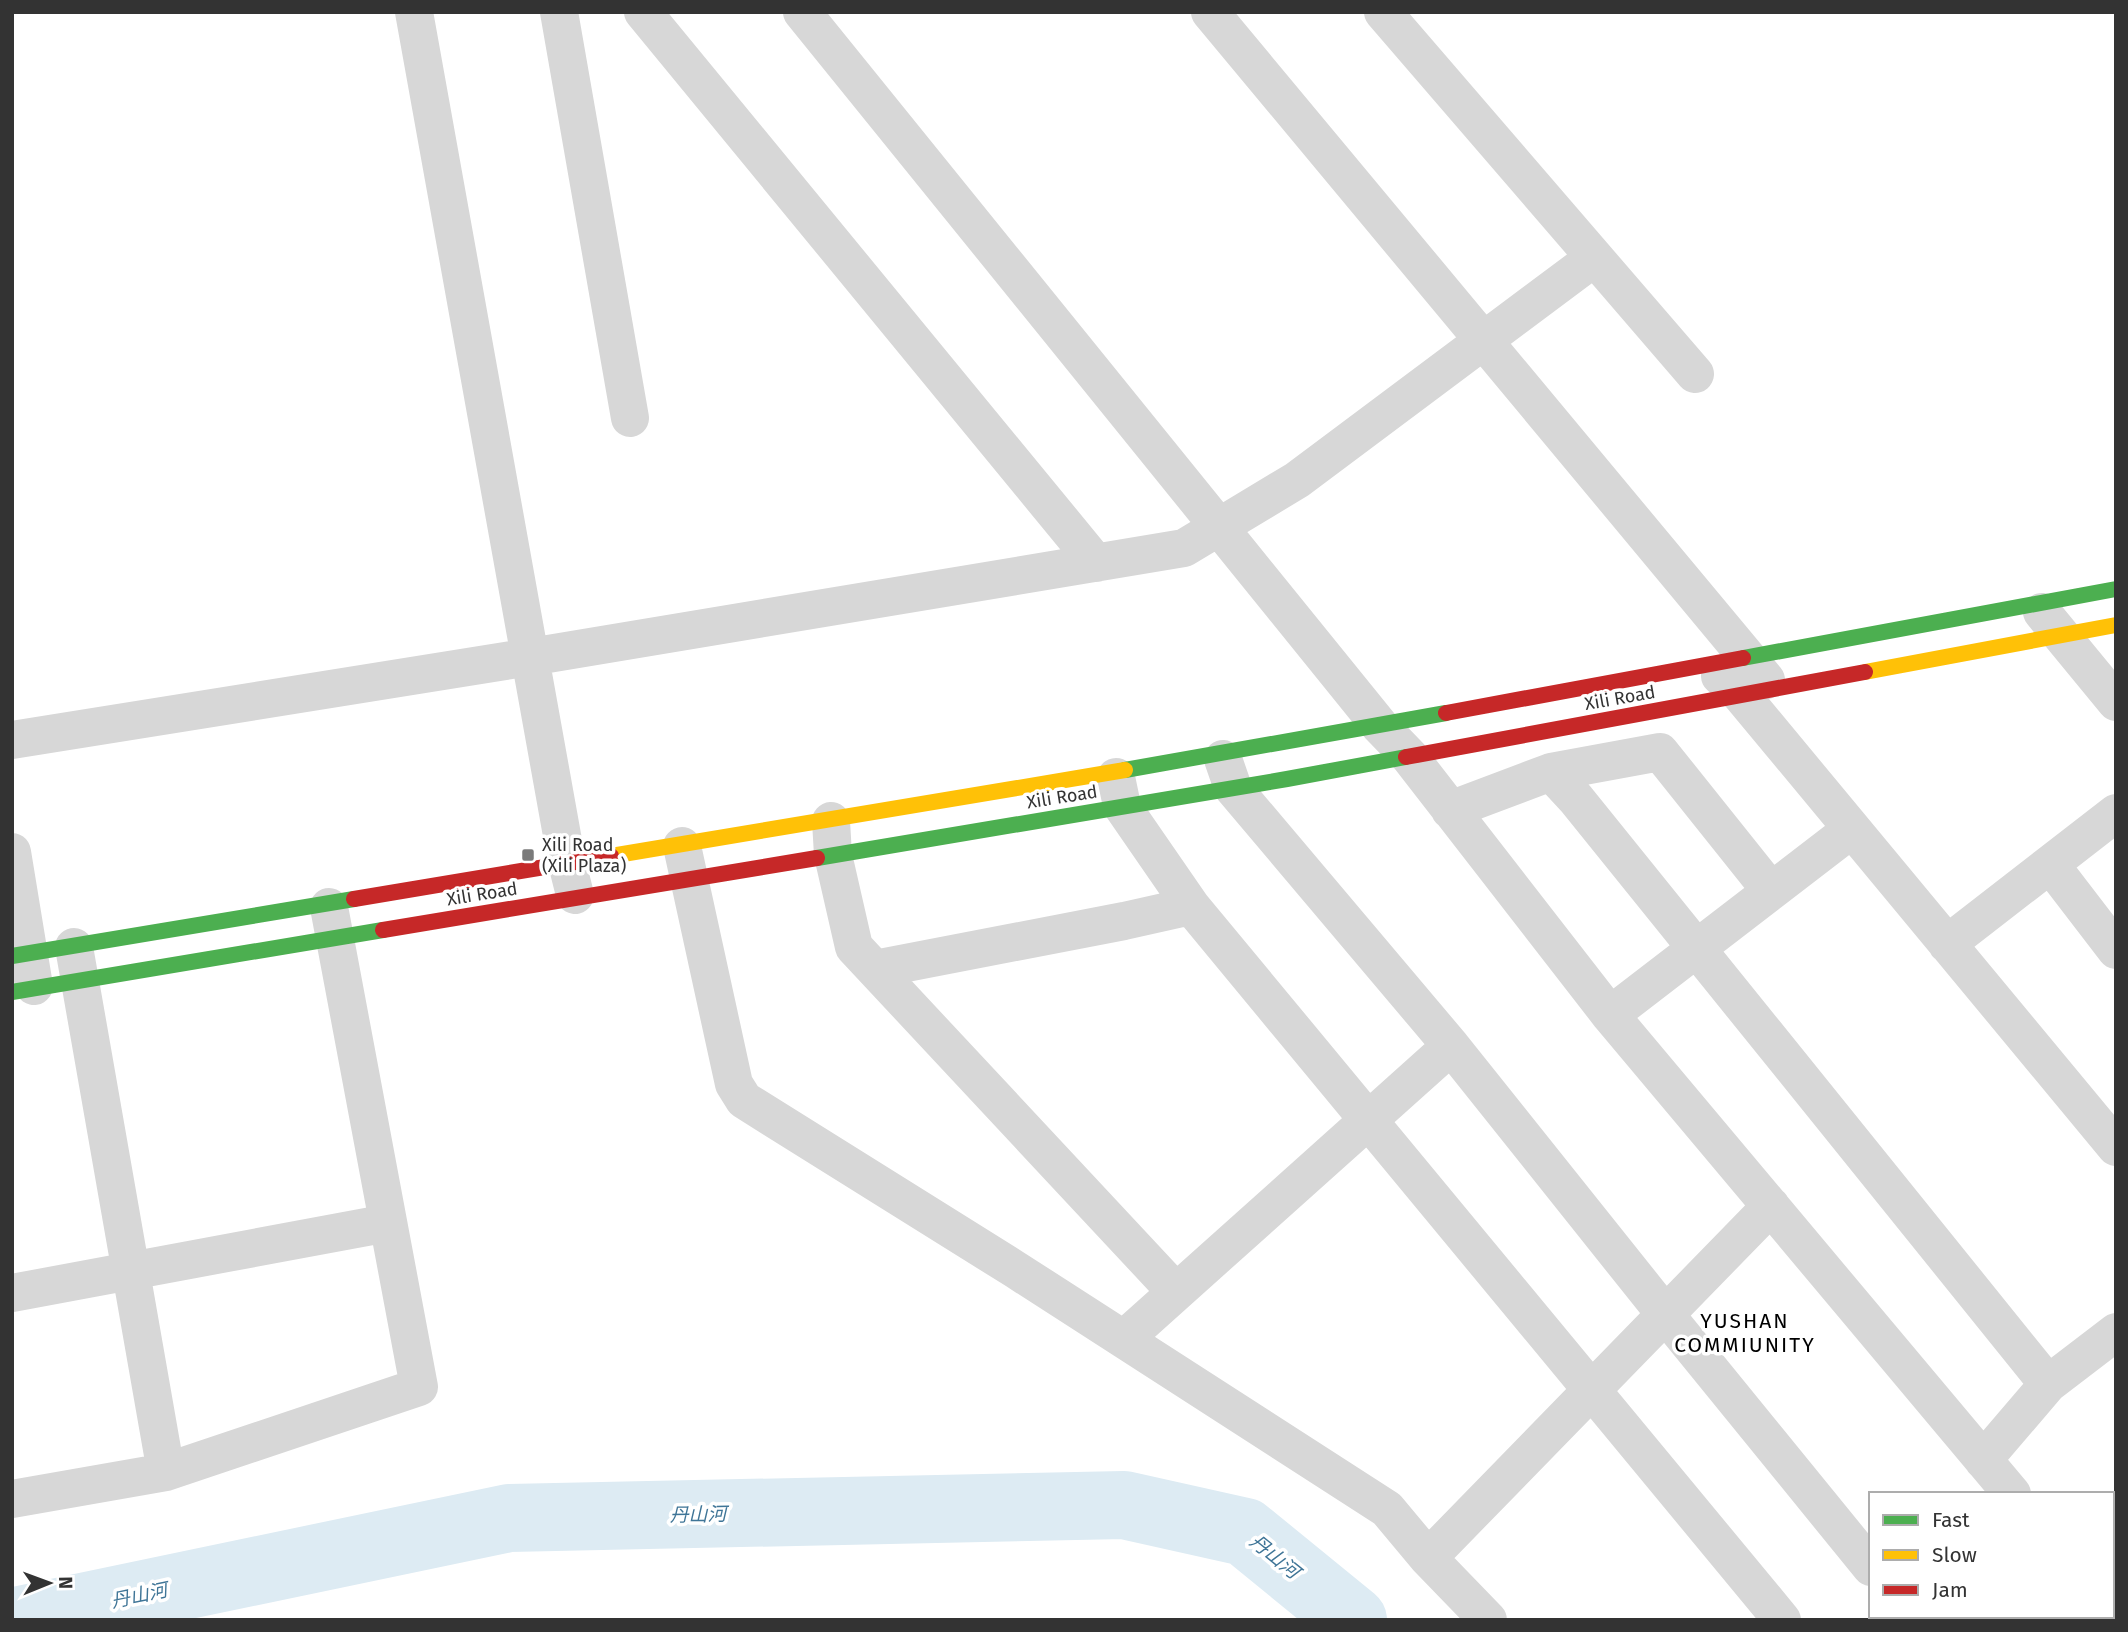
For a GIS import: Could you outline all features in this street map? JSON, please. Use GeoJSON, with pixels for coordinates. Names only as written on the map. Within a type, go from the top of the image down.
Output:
{"type":"FeatureCollection","features":[{"type":"Feature","properties":{"kind":"main road","name":"Xili Road"},"geometry":{"type":"LineString","coordinates":[[22,972],[1227,771],[1409,756],[1754,680],[2035,604],[2116,589]]}},
{"type":"Feature","properties":{"kind":"main road","name":"Xili Road"},"geometry":{"type":"LineString","coordinates":[[1754,680],[2116,625]]}},
{"type":"Feature","properties":{"kind":"main road","name":"Xili Road"},"geometry":{"type":"LineString","coordinates":[[22,972],[1227,771],[1380,726],[1708,665]]}},
{"type":"Feature","properties":{"kind":"street"},"geometry":{"type":"LineString","coordinates":[[414,12],[571,880]]}},
{"type":"Feature","properties":{"kind":"street"},"geometry":{"type":"LineString","coordinates":[[559,12],[630,418]]}},
{"type":"Feature","properties":{"kind":"street"},"geometry":{"type":"LineString","coordinates":[[643,12],[1096,563]]}},
{"type":"Feature","properties":{"kind":"street"},"geometry":{"type":"LineString","coordinates":[[802,12],[1380,726],[1409,756],[1610,1015],[2010,1492]]}},
{"type":"Feature","properties":{"kind":"street"},"geometry":{"type":"LineString","coordinates":[[1210,12],[1483,341],[1754,680],[1852,829],[2116,1147]]}},
{"type":"Feature","properties":{"kind":"street"},"geometry":{"type":"LineString","coordinates":[[1383,12],[1695,374]]}},
{"type":"Feature","properties":{"kind":"street"},"geometry":{"type":"LineString","coordinates":[[12,740],[1184,548],[1297,480],[1594,258]]}},
{"type":"Feature","properties":{"kind":"street"},"geometry":{"type":"LineString","coordinates":[[2035,604],[2116,702]]}},
{"type":"Feature","properties":{"kind":"street"},"geometry":{"type":"LineString","coordinates":[[1708,665],[1754,680]]}},
{"type":"Feature","properties":{"kind":"street"},"geometry":{"type":"LineString","coordinates":[[1450,810],[1551,772],[1660,752],[1771,891]]}},
{"type":"Feature","properties":{"kind":"street"},"geometry":{"type":"LineString","coordinates":[[1227,771],[1869,1565]]}},
{"type":"Feature","properties":{"kind":"street"},"geometry":{"type":"LineString","coordinates":[[1551,772],[2048,1384]]}},
{"type":"Feature","properties":{"kind":"street"},"geometry":{"type":"LineString","coordinates":[[1118,789],[1191,906],[1782,1620]]}},
{"type":"Feature","properties":{"kind":"street"},"geometry":{"type":"LineString","coordinates":[[1947,944],[2116,813]]}},
{"type":"Feature","properties":{"kind":"street"},"geometry":{"type":"LineString","coordinates":[[1610,1015],[1852,829]]}},
{"type":"Feature","properties":{"kind":"street"},"geometry":{"type":"LineString","coordinates":[[832,837],[854,947],[1176,1292]]}},
{"type":"Feature","properties":{"kind":"street"},"geometry":{"type":"LineString","coordinates":[[12,852],[22,972]]}},
{"type":"Feature","properties":{"kind":"street"},"geometry":{"type":"LineString","coordinates":[[684,861],[734,1084],[744,1100],[1124,1339],[1387,1509],[1428,1558],[1488,1620]]}},
{"type":"Feature","properties":{"kind":"street"},"geometry":{"type":"LineString","coordinates":[[2050,864],[2116,950]]}},
{"type":"Feature","properties":{"kind":"street"},"geometry":{"type":"LineString","coordinates":[[875,969],[1191,906]]}},
{"type":"Feature","properties":{"kind":"street"},"geometry":{"type":"LineString","coordinates":[[12,1499],[166,1472],[419,1387],[331,920]]}},
{"type":"Feature","properties":{"kind":"street"},"geometry":{"type":"LineString","coordinates":[[76,962],[166,1472]]}},
{"type":"Feature","properties":{"kind":"street"},"geometry":{"type":"LineString","coordinates":[[1124,1339],[1451,1046]]}},
{"type":"Feature","properties":{"kind":"street"},"geometry":{"type":"LineString","coordinates":[[1428,1558],[1771,1206]]}},
{"type":"Feature","properties":{"kind":"street"},"geometry":{"type":"LineString","coordinates":[[12,1293],[388,1223]]}},
{"type":"Feature","properties":{"kind":"street"},"geometry":{"type":"LineString","coordinates":[[1983,1460],[2048,1384],[2116,1332]]}},
{"type":"Feature","properties":{"kind":"waterway","name":"丹山河"},"geometry":{"type":"LineString","coordinates":[[20,1620],[509,1518],[1124,1505],[1245,1532],[1353,1620]]}},
{"type":"Feature","properties":{"kind":"traffic: fast"},"geometry":{"type":"LineString","coordinates":[[1743,658],[2116,589]]}},
{"type":"Feature","properties":{"kind":"traffic: fast"},"geometry":{"type":"LineString","coordinates":[[1125,770],[1446,713]]}},
{"type":"Feature","properties":{"kind":"traffic: fast"},"geometry":{"type":"LineString","coordinates":[[817,858],[1406,757]]}},
{"type":"Feature","properties":{"kind":"traffic: fast"},"geometry":{"type":"LineString","coordinates":[[12,956],[354,899]]}},
{"type":"Feature","properties":{"kind":"traffic: fast"},"geometry":{"type":"LineString","coordinates":[[12,992],[383,930]]}},
{"type":"Feature","properties":{"kind":"traffic: slow"},"geometry":{"type":"LineString","coordinates":[[1865,672],[2116,625]]}},
{"type":"Feature","properties":{"kind":"traffic: slow"},"geometry":{"type":"LineString","coordinates":[[611,856],[1125,770]]}},
{"type":"Feature","properties":{"kind":"traffic: jam"},"geometry":{"type":"LineString","coordinates":[[1446,713],[1743,658]]}},
{"type":"Feature","properties":{"kind":"traffic: jam"},"geometry":{"type":"LineString","coordinates":[[1406,757],[1865,672]]}},
{"type":"Feature","properties":{"kind":"traffic: jam"},"geometry":{"type":"LineString","coordinates":[[354,899],[611,856]]}},
{"type":"Feature","properties":{"kind":"traffic: jam"},"geometry":{"type":"LineString","coordinates":[[383,930],[817,858]]}},
{"type":"Feature","properties":{"kind":"place","name":"Xili Road (Xili Plaza)"},"geometry":{"type":"Point","coordinates":[528,855]}},
{"type":"Feature","properties":{"kind":"district","name":"YUSHAN COMMIUNITY"},"geometry":{"type":"Point","coordinates":[1745,1333]}}]}
